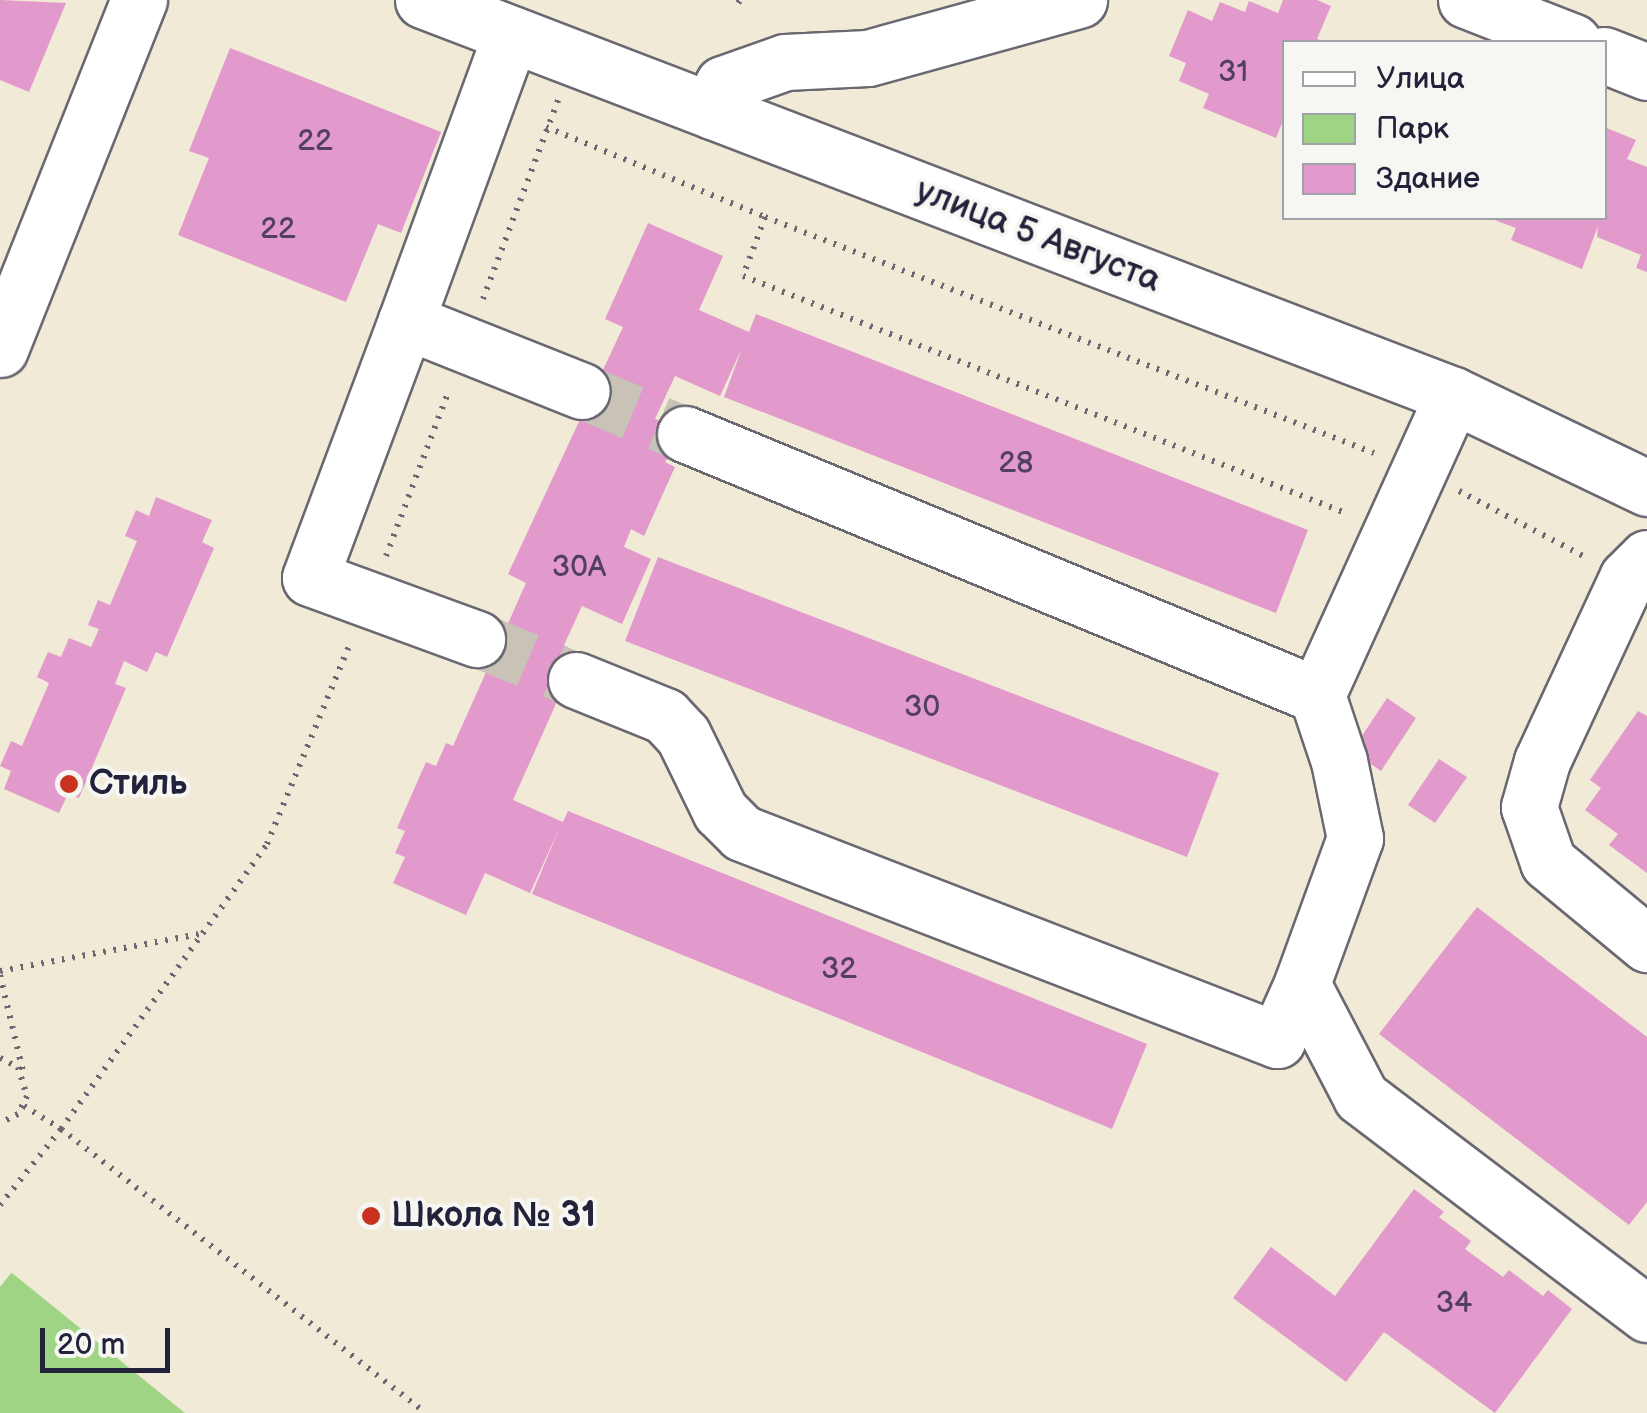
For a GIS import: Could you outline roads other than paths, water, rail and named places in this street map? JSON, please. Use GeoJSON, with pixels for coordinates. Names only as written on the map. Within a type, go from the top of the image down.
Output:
{"type":"FeatureCollection","features":[{"type":"Feature","properties":{"kind":"street"},"geometry":{"type":"LineString","coordinates":[[0,349],[139,0]]}},
{"type":"Feature","properties":{"kind":"street","name":"улица 5 Августа"},"geometry":{"type":"LineString","coordinates":[[422,0],[1453,395],[1647,488]]}},
{"type":"Feature","properties":{"kind":"street"},"geometry":{"type":"LineString","coordinates":[[712,110],[723,84],[785,62],[868,58],[1078,0]]}},
{"type":"Feature","properties":{"kind":"street"},"geometry":{"type":"LineString","coordinates":[[1466,0],[1569,40]]}},
{"type":"Feature","properties":{"kind":"street"},"geometry":{"type":"LineString","coordinates":[[477,639],[310,578],[510,34]]}},
{"type":"Feature","properties":{"kind":"street"},"geometry":{"type":"LineString","coordinates":[[1607,56],[1647,72]]}},
{"type":"Feature","properties":{"kind":"street"},"geometry":{"type":"LineString","coordinates":[[406,321],[582,391]]}},
{"type":"Feature","properties":{"kind":"street"},"geometry":{"type":"LineString","coordinates":[[576,680],[665,716],[683,735],[720,811],[742,833],[1277,1040],[1356,838],[1339,761],[1317,695],[1453,395]]}},
{"type":"Feature","properties":{"kind":"street"},"geometry":{"type":"LineString","coordinates":[[685,434],[1317,695]]}},
{"type":"Feature","properties":{"kind":"street"},"geometry":{"type":"LineString","coordinates":[[1637,568],[1542,761],[1529,806],[1548,862],[1647,944]]}},
{"type":"Feature","properties":{"kind":"street"},"geometry":{"type":"LineString","coordinates":[[1302,984],[1361,1096],[1647,1314]]}},
{"type":"Feature","properties":{"kind":"tunnel"},"geometry":{"type":"LineString","coordinates":[[582,391],[685,434]]}},
{"type":"Feature","properties":{"kind":"tunnel"},"geometry":{"type":"LineString","coordinates":[[477,639],[576,680]]}},
{"type":"Feature","properties":{"kind":"place","name":"Стиль"},"geometry":{"type":"Point","coordinates":[69,784]}},
{"type":"Feature","properties":{"kind":"place","name":"Школа № 31"},"geometry":{"type":"Point","coordinates":[371,1216]}}]}
